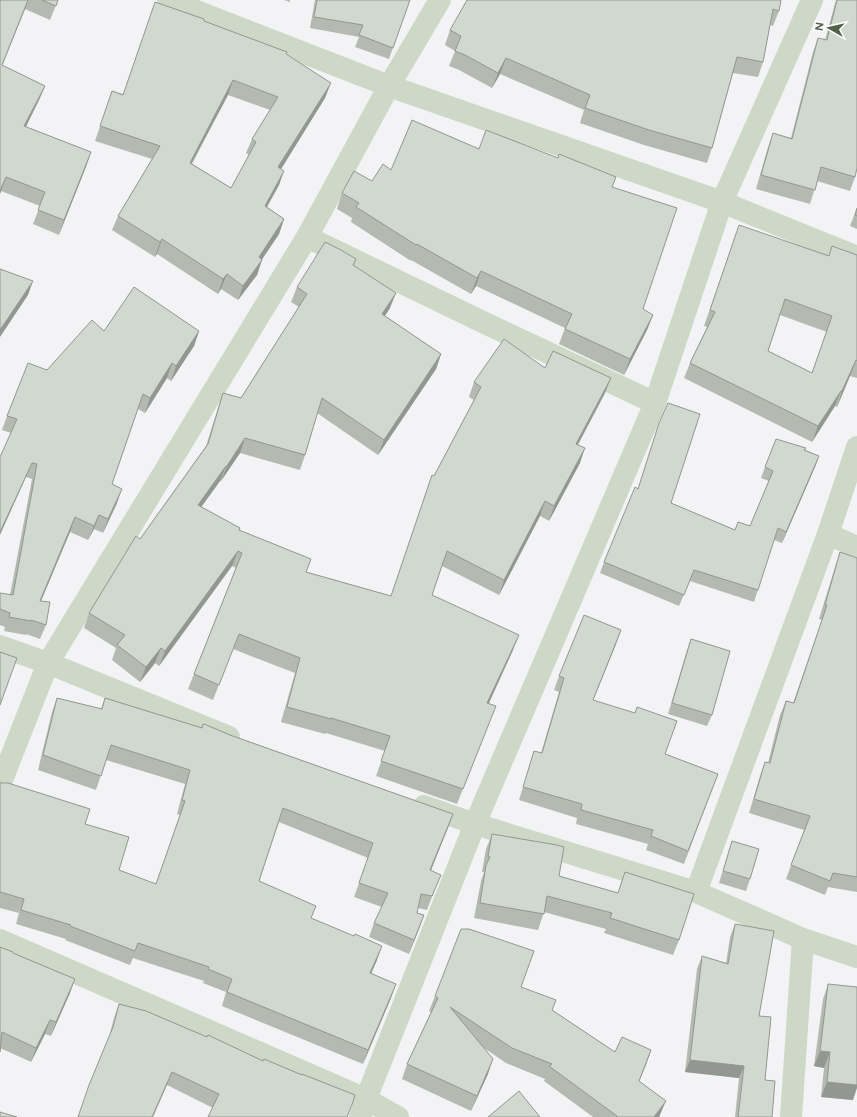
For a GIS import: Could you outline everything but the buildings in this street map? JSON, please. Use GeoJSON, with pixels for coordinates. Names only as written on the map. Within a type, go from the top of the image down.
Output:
{"type":"FeatureCollection","features":[{"type":"Feature","properties":{"kind":"street"},"geometry":{"type":"LineString","coordinates":[[168,0],[389,86],[722,202],[857,257]]}},
{"type":"Feature","properties":{"kind":"street"},"geometry":{"type":"LineString","coordinates":[[0,785],[48,663],[307,237],[389,86],[440,0]]}},
{"type":"Feature","properties":{"kind":"street"},"geometry":{"type":"LineString","coordinates":[[363,1108],[475,824],[655,403],[722,202],[812,0]]}},
{"type":"Feature","properties":{"kind":"street"},"geometry":{"type":"LineString","coordinates":[[307,237],[655,403]]}},
{"type":"Feature","properties":{"kind":"street"},"geometry":{"type":"LineString","coordinates":[[696,892],[828,534],[857,446]]}},
{"type":"Feature","properties":{"kind":"street"},"geometry":{"type":"LineString","coordinates":[[828,534],[857,547]]}},
{"type":"Feature","properties":{"kind":"street"},"geometry":{"type":"LineString","coordinates":[[0,646],[48,663],[244,742]]}},
{"type":"Feature","properties":{"kind":"street"},"geometry":{"type":"LineString","coordinates":[[408,800],[475,824],[696,892],[803,939],[857,957]]}},
{"type":"Feature","properties":{"kind":"street"},"geometry":{"type":"LineString","coordinates":[[791,1117],[803,939]]}},
{"type":"Feature","properties":{"kind":"street"},"geometry":{"type":"LineString","coordinates":[[0,940],[363,1108],[398,1117]]}}]}
